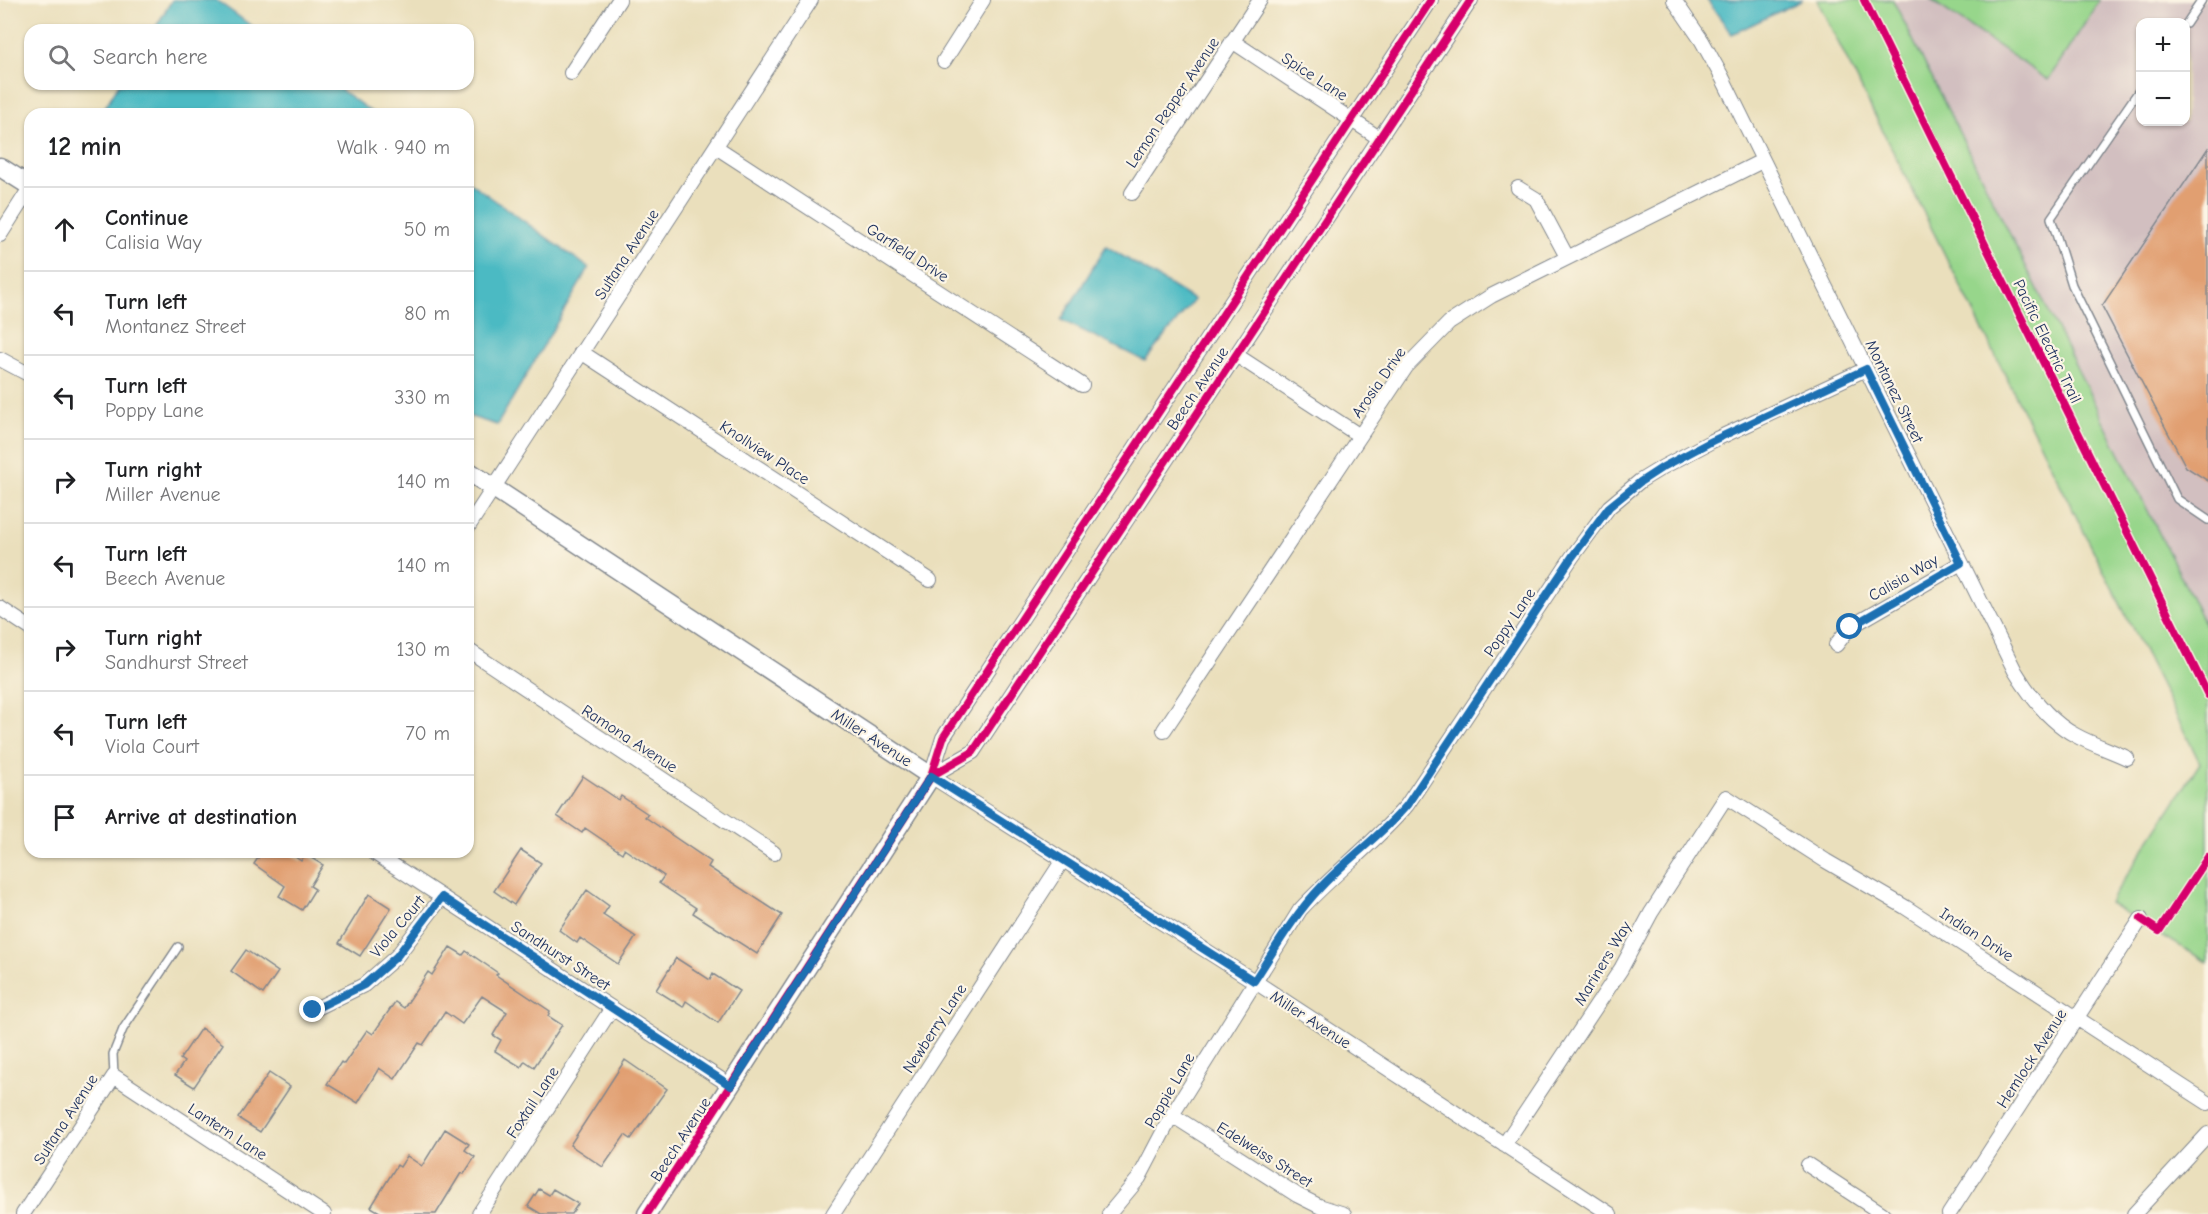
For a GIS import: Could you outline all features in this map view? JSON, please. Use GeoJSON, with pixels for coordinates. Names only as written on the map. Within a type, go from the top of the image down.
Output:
{"type":"FeatureCollection","features":[{"type":"Feature","properties":{"kind":"street"},"geometry":{"type":"LineString","coordinates":[[571,73],[619,0]]}},
{"type":"Feature","properties":{"kind":"street","name":"Sultana Avenue"},"geometry":{"type":"LineString","coordinates":[[474,518],[811,0]]}},
{"type":"Feature","properties":{"kind":"street"},"geometry":{"type":"LineString","coordinates":[[944,61],[983,0]]}},
{"type":"Feature","properties":{"kind":"street","name":"Lemon Pepper Avenue"},"geometry":{"type":"LineString","coordinates":[[1132,193],[1260,0]]}},
{"type":"Feature","properties":{"kind":"street","name":"Beech Avenue"},"geometry":{"type":"LineString","coordinates":[[647,1214],[931,776],[943,738],[1431,0]]}},
{"type":"Feature","properties":{"kind":"street","name":"Beech Avenue"},"geometry":{"type":"LineString","coordinates":[[931,776],[973,752],[1471,0]]}},
{"type":"Feature","properties":{"kind":"street","name":"Montanez Street"},"geometry":{"type":"LineString","coordinates":[[1674,0],[1702,41],[1722,77],[2015,671],[2043,711],[2073,735],[2127,758]]}},
{"type":"Feature","properties":{"kind":"street","name":"Spice Lane"},"geometry":{"type":"LineString","coordinates":[[1232,42],[1379,138]]}},
{"type":"Feature","properties":{"kind":"street","name":"Garfield Drive"},"geometry":{"type":"LineString","coordinates":[[716,147],[1082,385]]}},
{"type":"Feature","properties":{"kind":"street","name":"Arosia Drive"},"geometry":{"type":"LineString","coordinates":[[1164,730],[1406,367],[1449,323],[1491,296],[1762,160]]}},
{"type":"Feature","properties":{"kind":"street"},"geometry":{"type":"LineString","coordinates":[[0,167],[24,183]]}},
{"type":"Feature","properties":{"kind":"street"},"geometry":{"type":"LineString","coordinates":[[1518,188],[1536,199],[1567,257]]}},
{"type":"Feature","properties":{"kind":"street"},"geometry":{"type":"LineString","coordinates":[[0,234],[24,196]]}},
{"type":"Feature","properties":{"kind":"street","name":"Knollview Place"},"geometry":{"type":"LineString","coordinates":[[581,352],[930,580]]}},
{"type":"Feature","properties":{"kind":"street"},"geometry":{"type":"LineString","coordinates":[[1236,355],[1360,436]]}},
{"type":"Feature","properties":{"kind":"street"},"geometry":{"type":"LineString","coordinates":[[0,359],[24,372]]}},
{"type":"Feature","properties":{"kind":"street","name":"Poppy Lane"},"geometry":{"type":"LineString","coordinates":[[1254,981],[1300,910],[1321,887],[1390,826],[1407,805],[1572,557],[1609,507],[1663,467],[1712,441],[1866,369]]}},
{"type":"Feature","properties":{"kind":"street","name":"Miller Avenue"},"geometry":{"type":"LineString","coordinates":[[474,475],[931,776],[1254,981],[1610,1214]]}},
{"type":"Feature","properties":{"kind":"street","name":"Calisia Way"},"geometry":{"type":"LineString","coordinates":[[1836,645],[1850,627],[1961,563]]}},
{"type":"Feature","properties":{"kind":"street"},"geometry":{"type":"LineString","coordinates":[[0,608],[24,624]]}},
{"type":"Feature","properties":{"kind":"street","name":"Ramona Avenue"},"geometry":{"type":"LineString","coordinates":[[474,654],[774,853]]}},
{"type":"Feature","properties":{"kind":"street","name":"Indian Drive"},"geometry":{"type":"LineString","coordinates":[[1726,797],[1826,861],[1905,907],[2208,1103]]}},
{"type":"Feature","properties":{"kind":"street","name":"Mariners Way"},"geometry":{"type":"LineString","coordinates":[[1504,1145],[1621,969],[1651,913],[1726,797]]}},
{"type":"Feature","properties":{"kind":"street","name":"Sandhurst Street"},"geometry":{"type":"LineString","coordinates":[[382,858],[731,1086]]}},
{"type":"Feature","properties":{"kind":"street","name":"Newberry Lane"},"geometry":{"type":"LineString","coordinates":[[833,1214],[1063,860]]}},
{"type":"Feature","properties":{"kind":"street","name":"Viola Court"},"geometry":{"type":"LineString","coordinates":[[313,1010],[364,985],[397,956],[442,897]]}},
{"type":"Feature","properties":{"kind":"street","name":"Hemlock Avenue"},"geometry":{"type":"LineString","coordinates":[[1949,1214],[2141,919]]}},
{"type":"Feature","properties":{"kind":"street","name":"Poppie Lane"},"geometry":{"type":"LineString","coordinates":[[1109,1214],[1138,1178],[1172,1115],[1254,981]]}},
{"type":"Feature","properties":{"kind":"street","name":"Foxtail Lane"},"geometry":{"type":"LineString","coordinates":[[479,1214],[612,1008]]}},
{"type":"Feature","properties":{"kind":"street","name":"Sultana Avenue"},"geometry":{"type":"LineString","coordinates":[[23,1214],[114,1076]]}},
{"type":"Feature","properties":{"kind":"street","name":"Lantern Lane"},"geometry":{"type":"LineString","coordinates":[[114,1076],[324,1214]]}},
{"type":"Feature","properties":{"kind":"street","name":"Edelweiss Street"},"geometry":{"type":"LineString","coordinates":[[1172,1115],[1297,1195],[1319,1206],[1344,1214]]}},
{"type":"Feature","properties":{"kind":"street"},"geometry":{"type":"LineString","coordinates":[[2134,1214],[2208,1134]]}},
{"type":"Feature","properties":{"kind":"street"},"geometry":{"type":"LineString","coordinates":[[1808,1165],[1883,1214]]}},
{"type":"Feature","properties":{"kind":"lane"},"geometry":{"type":"LineString","coordinates":[[2190,18],[2202,0]]}},
{"type":"Feature","properties":{"kind":"lane"},"geometry":{"type":"LineString","coordinates":[[2136,95],[2051,218],[2072,285],[2177,499],[2208,520]]}},
{"type":"Feature","properties":{"kind":"lane","name":"Sultana Avenue"},"geometry":{"type":"LineString","coordinates":[[114,1076],[113,1054],[123,1029],[178,947]]}},
{"type":"Feature","properties":{"kind":"shaded area"},"geometry":{"type":"Polygon","coordinates":[[[1893,0],[1931,0],[2048,80],[2100,0],[2208,0],[2208,631],[1893,0]]]}},
{"type":"Feature","properties":{"kind":"green space"},"geometry":{"type":"Polygon","coordinates":[[[1817,0],[1893,0],[2208,631],[2208,963],[2109,903],[2200,763],[1817,0]]]}},
{"type":"Feature","properties":{"kind":"green space"},"geometry":{"type":"Polygon","coordinates":[[[1931,0],[2100,0],[2048,80],[1931,0]]]}},
{"type":"Feature","properties":{"kind":"water"},"geometry":{"type":"Polygon","coordinates":[[[172,0],[216,0],[249,24],[158,24],[172,0]]]}},
{"type":"Feature","properties":{"kind":"water"},"geometry":{"type":"Polygon","coordinates":[[[1707,0],[1803,0],[1732,34],[1707,0]]]}},
{"type":"Feature","properties":{"kind":"water"},"geometry":{"type":"Polygon","coordinates":[[[115,90],[341,90],[366,108],[105,108],[115,90]]]}},
{"type":"Feature","properties":{"kind":"water"},"geometry":{"type":"Polygon","coordinates":[[[474,185],[589,268],[497,425],[474,418],[474,185]]]}},
{"type":"Feature","properties":{"kind":"water"},"geometry":{"type":"Polygon","coordinates":[[[1106,246],[1194,300],[1145,361],[1061,320],[1106,246]]]}},
{"type":"Feature","properties":{"kind":"building"},"geometry":{"type":"Polygon","coordinates":[[[2208,148],[2208,481],[2186,467],[2102,306],[2208,148]]]}},
{"type":"Feature","properties":{"kind":"building"},"geometry":{"type":"Polygon","coordinates":[[[583,776],[619,800],[621,796],[648,814],[645,817],[711,862],[708,867],[782,915],[757,954],[693,913],[696,908],[659,883],[664,876],[624,849],[622,853],[585,828],[582,833],[557,816],[583,776]]]}},
{"type":"Feature","properties":{"kind":"building"},"geometry":{"type":"Polygon","coordinates":[[[521,850],[541,863],[514,905],[494,891],[521,850]]]}},
{"type":"Feature","properties":{"kind":"building"},"geometry":{"type":"Polygon","coordinates":[[[258,858],[297,858],[301,861],[303,858],[312,858],[323,865],[310,886],[315,889],[302,910],[279,896],[285,886],[254,864],[258,858]]]}},
{"type":"Feature","properties":{"kind":"building"},"geometry":{"type":"Polygon","coordinates":[[[587,890],[609,906],[603,915],[636,937],[618,964],[580,938],[577,943],[559,930],[587,890]]]}},
{"type":"Feature","properties":{"kind":"building"},"geometry":{"type":"Polygon","coordinates":[[[369,894],[391,908],[360,956],[339,943],[369,894]]]}},
{"type":"Feature","properties":{"kind":"building"},"geometry":{"type":"Polygon","coordinates":[[[450,947],[463,955],[466,951],[498,973],[496,975],[550,1011],[548,1016],[562,1025],[534,1067],[525,1061],[521,1067],[495,1051],[501,1040],[493,1035],[507,1012],[482,996],[462,1024],[445,1012],[423,1045],[419,1043],[395,1079],[379,1068],[358,1103],[327,1084],[341,1062],[344,1064],[367,1030],[373,1034],[395,1002],[404,1008],[428,972],[432,975],[450,947]]]}},
{"type":"Feature","properties":{"kind":"building"},"geometry":{"type":"Polygon","coordinates":[[[246,950],[278,972],[263,994],[231,971],[246,950]]]}},
{"type":"Feature","properties":{"kind":"building"},"geometry":{"type":"Polygon","coordinates":[[[676,958],[710,980],[713,974],[739,991],[718,1023],[686,1001],[683,1007],[656,990],[676,958]]]}},
{"type":"Feature","properties":{"kind":"building"},"geometry":{"type":"Polygon","coordinates":[[[201,1028],[223,1044],[194,1087],[175,1075],[184,1062],[180,1059],[201,1028]]]}},
{"type":"Feature","properties":{"kind":"building"},"geometry":{"type":"Polygon","coordinates":[[[625,1060],[667,1089],[631,1139],[625,1135],[603,1167],[570,1145],[625,1060]]]}},
{"type":"Feature","properties":{"kind":"building"},"geometry":{"type":"Polygon","coordinates":[[[269,1073],[290,1087],[260,1132],[238,1118],[269,1073]]]}},
{"type":"Feature","properties":{"kind":"building"},"geometry":{"type":"Polygon","coordinates":[[[445,1129],[469,1144],[465,1150],[475,1157],[464,1174],[461,1173],[436,1214],[383,1214],[371,1207],[397,1165],[400,1167],[407,1156],[422,1166],[445,1129]]]}},
{"type":"Feature","properties":{"kind":"building"},"geometry":{"type":"Polygon","coordinates":[[[539,1189],[549,1195],[553,1189],[578,1204],[571,1214],[541,1214],[528,1206],[539,1189]]]}},
{"type":"Feature","properties":{"kind":"cycle path"},"geometry":{"type":"LineString","coordinates":[[647,1214],[931,776],[943,738],[1431,0]]}},
{"type":"Feature","properties":{"kind":"cycle path"},"geometry":{"type":"LineString","coordinates":[[931,776],[973,752],[1471,0]]}},
{"type":"Feature","properties":{"kind":"cycle path","name":"Pacific Electric Trail"},"geometry":{"type":"LineString","coordinates":[[1864,0],[2208,695]]}},
{"type":"Feature","properties":{"kind":"cycle path"},"geometry":{"type":"LineString","coordinates":[[2141,919],[2159,931],[2208,857]]}},
{"type":"Feature","properties":{"kind":"route"},"geometry":{"type":"LineString","coordinates":[[313,1010],[364,985],[397,956],[442,897],[731,1086],[931,776],[1254,981],[1300,910],[1321,887],[1390,826],[1407,805],[1572,557],[1609,507],[1663,467],[1712,441],[1866,369],[1961,563],[1850,627]]}}]}
